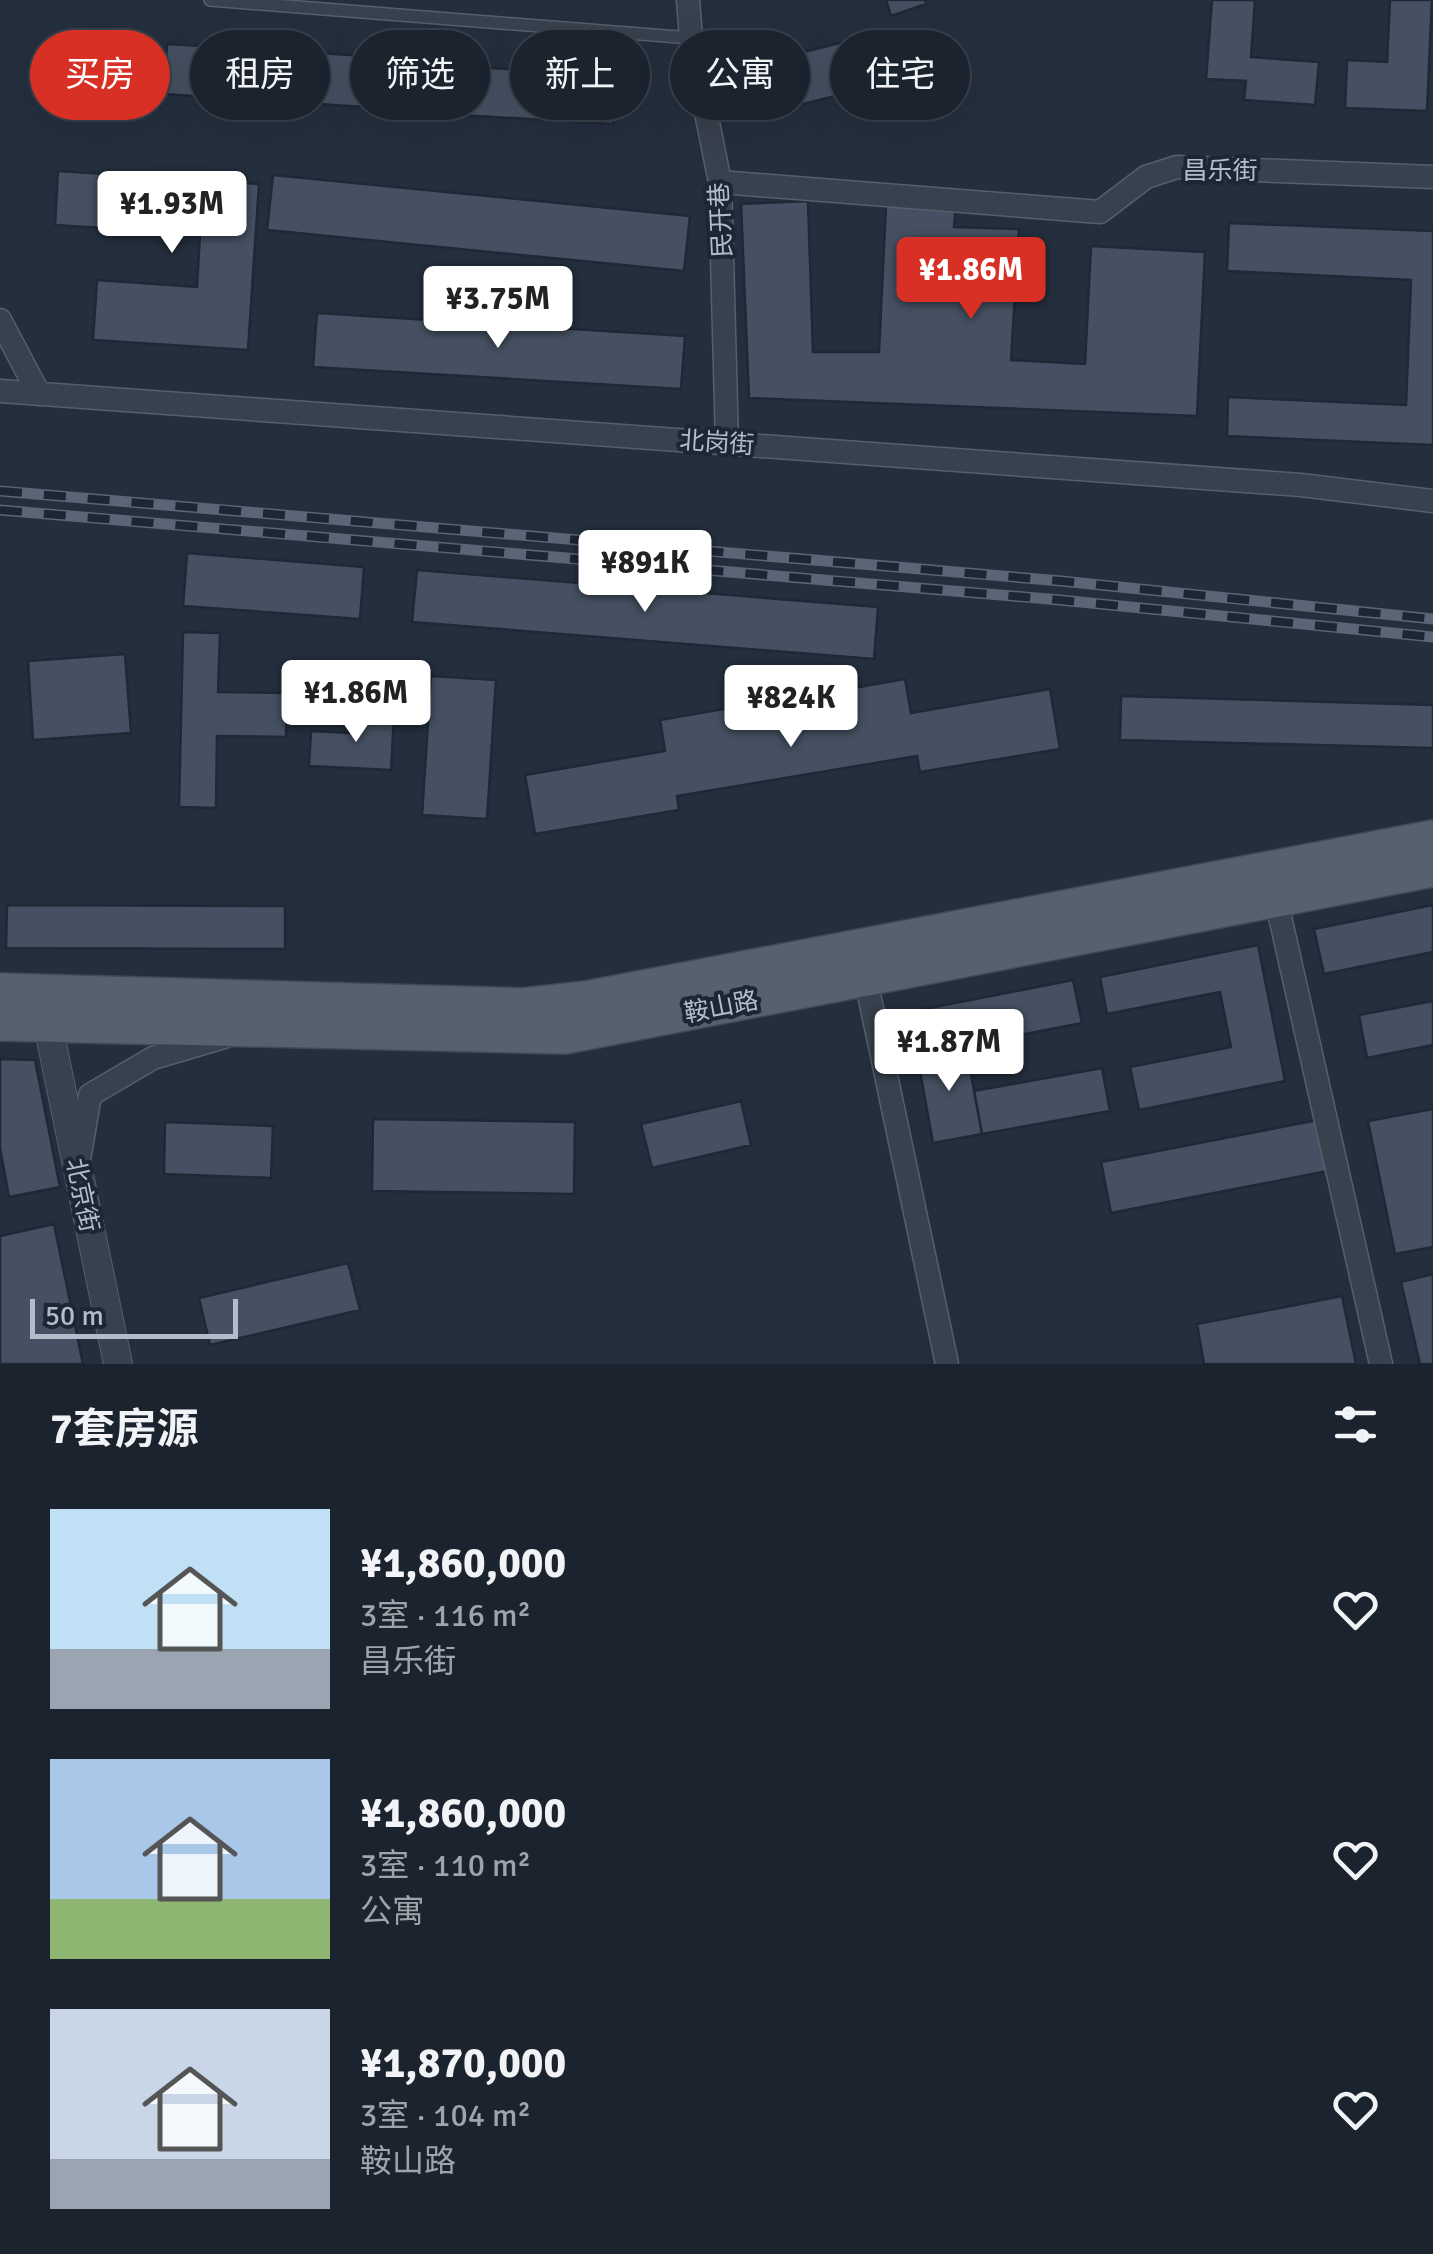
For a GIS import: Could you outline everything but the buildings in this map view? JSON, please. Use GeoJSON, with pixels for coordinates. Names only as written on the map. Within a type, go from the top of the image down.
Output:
{"type":"FeatureCollection","features":[{"type":"Feature","properties":{"kind":"main road","name":"鞍山路"},"geometry":{"type":"LineString","coordinates":[[0,1024],[565,1036],[862,963],[1433,838]]}},
{"type":"Feature","properties":{"kind":"main road","name":"鞍山路"},"geometry":{"type":"LineString","coordinates":[[0,991],[523,1006],[862,963],[1276,899],[1433,869]]}},
{"type":"Feature","properties":{"kind":"street","name":"民开巷"},"geometry":{"type":"LineString","coordinates":[[688,0],[690,30]]}},
{"type":"Feature","properties":{"kind":"street","name":"民开巷"},"geometry":{"type":"LineString","coordinates":[[708,120],[720,182],[728,443]]}},
{"type":"Feature","properties":{"kind":"street","name":"昌乐街"},"geometry":{"type":"LineString","coordinates":[[720,182],[1100,212],[1146,177],[1178,167],[1433,177]]}},
{"type":"Feature","properties":{"kind":"street"},"geometry":{"type":"LineString","coordinates":[[0,320],[39,394]]}},
{"type":"Feature","properties":{"kind":"street","name":"北岗街"},"geometry":{"type":"LineString","coordinates":[[0,391],[1302,484],[1433,501]]}},
{"type":"Feature","properties":{"kind":"street"},"geometry":{"type":"LineString","coordinates":[[1276,899],[1381,1364]]}},
{"type":"Feature","properties":{"kind":"street"},"geometry":{"type":"LineString","coordinates":[[862,963],[947,1364]]}},
{"type":"Feature","properties":{"kind":"street","name":"北京街"},"geometry":{"type":"LineString","coordinates":[[48,1025],[118,1364]]}},
{"type":"Feature","properties":{"kind":"street"},"geometry":{"type":"LineString","coordinates":[[77,1168],[90,1095],[153,1058],[249,1030]]}},
{"type":"Feature","properties":{"kind":"lane"},"geometry":{"type":"LineString","coordinates":[[210,0],[670,36]]}},
{"type":"Feature","properties":{"kind":"railway"},"geometry":{"type":"LineString","coordinates":[[0,491],[1061,581],[1433,619]]}},
{"type":"Feature","properties":{"kind":"railway"},"geometry":{"type":"LineString","coordinates":[[0,510],[1060,600],[1433,637]]}}]}
